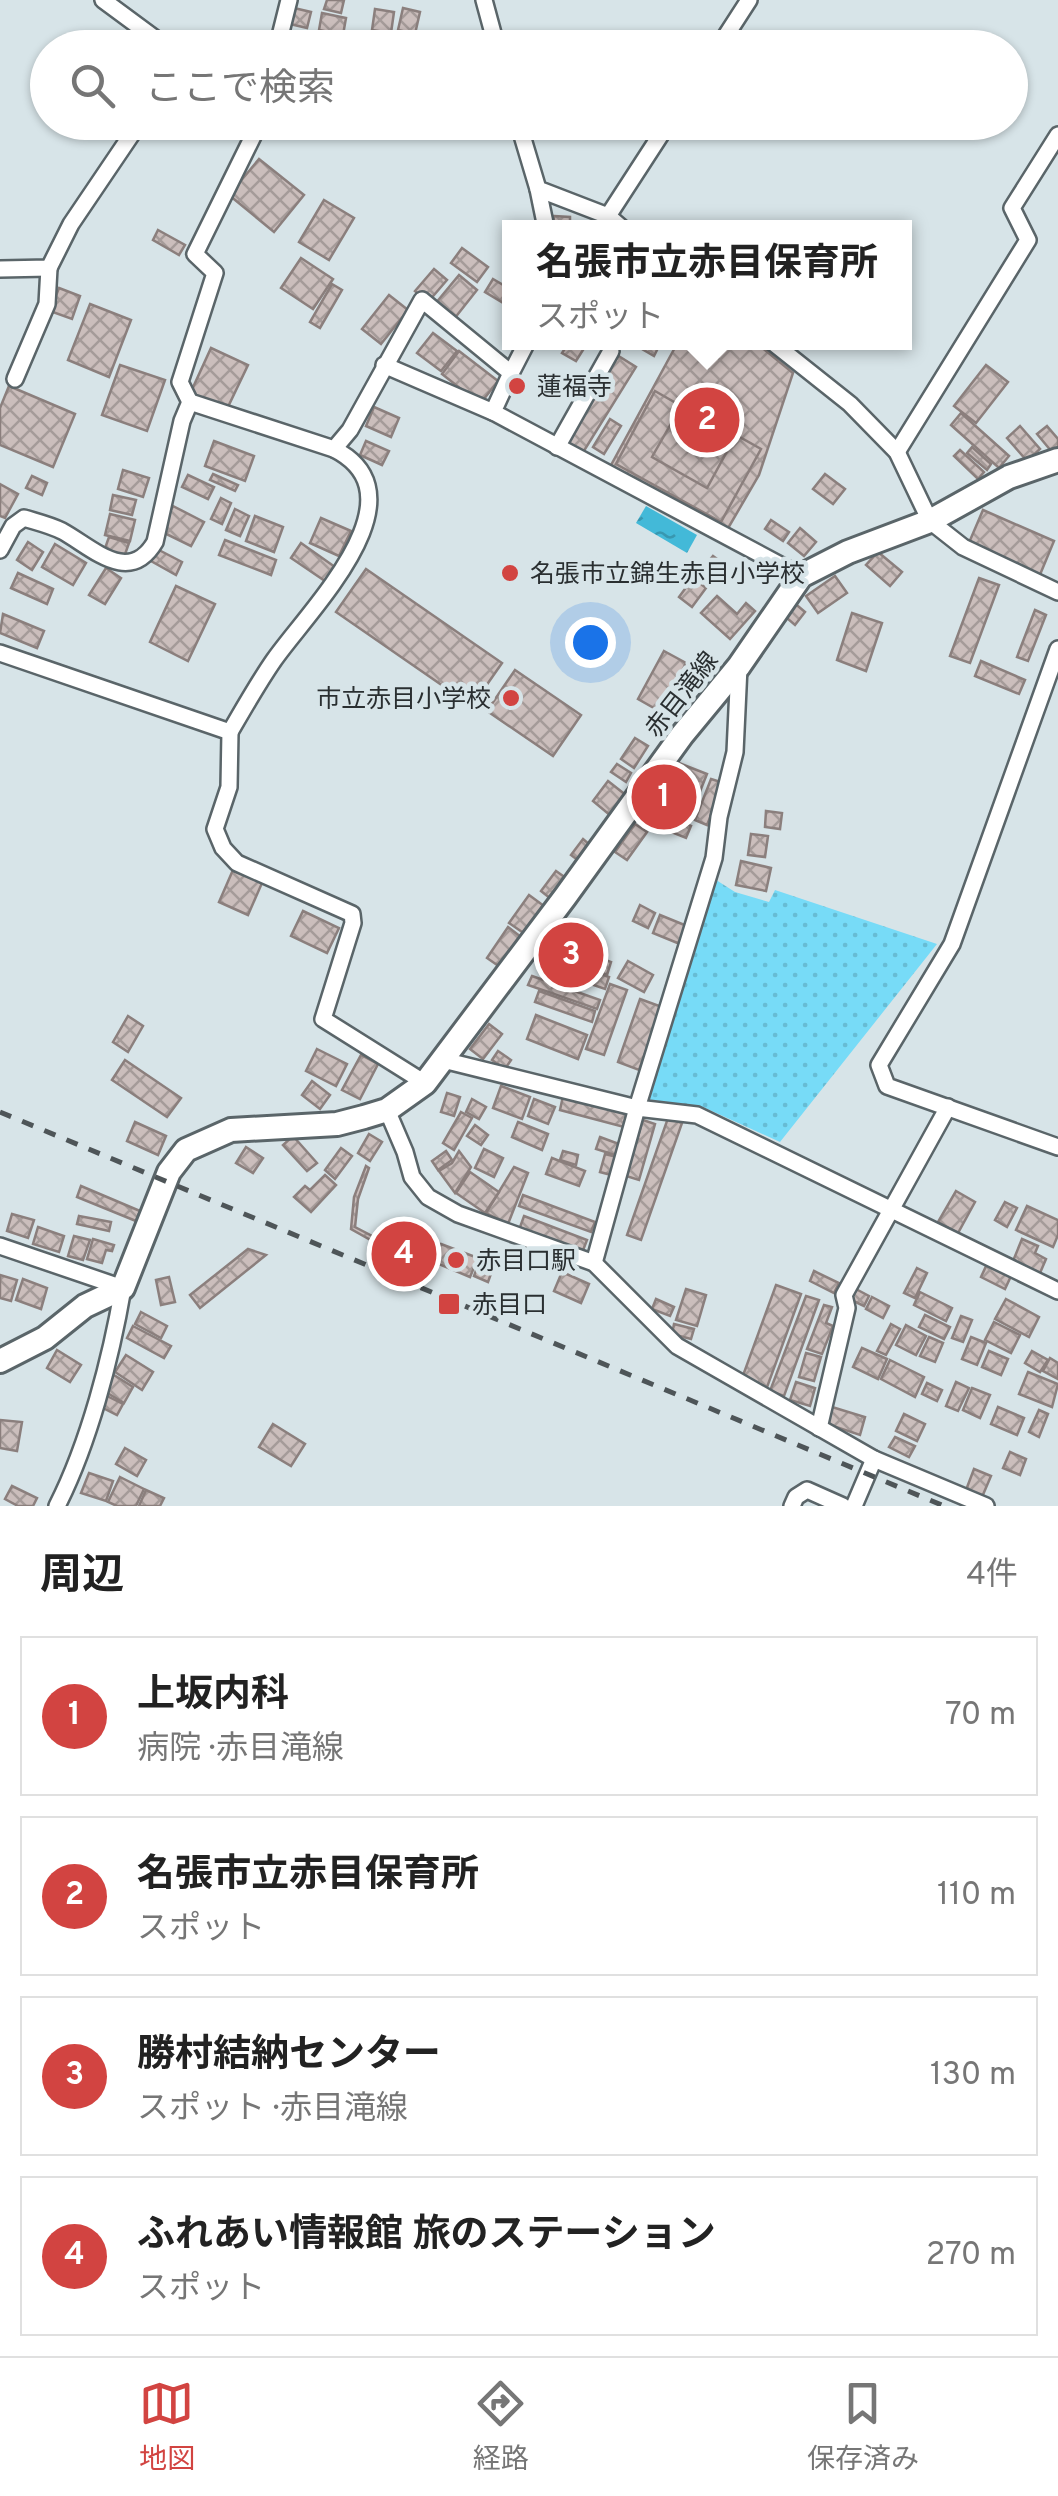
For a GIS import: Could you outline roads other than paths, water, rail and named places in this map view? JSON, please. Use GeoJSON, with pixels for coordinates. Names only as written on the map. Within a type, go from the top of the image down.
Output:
{"type":"FeatureCollection","features":[{"type":"Feature","properties":{"kind":"main road","name":"赤目滝線"},"geometry":{"type":"LineString","coordinates":[[387,1110],[425,1083],[443,1060],[801,576],[848,552],[930,521],[1009,476],[1058,460]]}},
{"type":"Feature","properties":{"kind":"main road"},"geometry":{"type":"LineString","coordinates":[[0,1362],[45,1338],[86,1306],[123,1288],[169,1172],[186,1150],[231,1130],[336,1124],[387,1110]]}},
{"type":"Feature","properties":{"kind":"street"},"geometry":{"type":"LineString","coordinates":[[104,0],[144,30]]}},
{"type":"Feature","properties":{"kind":"street"},"geometry":{"type":"LineString","coordinates":[[282,30],[289,0]]}},
{"type":"Feature","properties":{"kind":"street"},"geometry":{"type":"LineString","coordinates":[[484,0],[492,30]]}},
{"type":"Feature","properties":{"kind":"street"},"geometry":{"type":"LineString","coordinates":[[730,30],[749,0]]}},
{"type":"Feature","properties":{"kind":"street"},"geometry":{"type":"LineString","coordinates":[[897,452],[1028,240],[1012,208],[1058,135]]}},
{"type":"Feature","properties":{"kind":"street"},"geometry":{"type":"LineString","coordinates":[[16,379],[46,304],[48,268],[71,224],[128,140]]}},
{"type":"Feature","properties":{"kind":"street"},"geometry":{"type":"LineString","coordinates":[[251,140],[195,254],[216,273],[180,382],[190,402],[334,449],[359,465],[368,488],[367,515],[346,566],[274,660],[230,732],[230,788],[215,830],[236,864],[352,914],[353,923],[323,1018],[425,1083]]}},
{"type":"Feature","properties":{"kind":"street"},"geometry":{"type":"LineString","coordinates":[[523,140],[544,220]]}},
{"type":"Feature","properties":{"kind":"street"},"geometry":{"type":"LineString","coordinates":[[608,216],[657,140]]}},
{"type":"Feature","properties":{"kind":"street"},"geometry":{"type":"LineString","coordinates":[[538,189],[613,220]]}},
{"type":"Feature","properties":{"kind":"street"},"geometry":{"type":"LineString","coordinates":[[0,269],[48,268]]}},
{"type":"Feature","properties":{"kind":"street"},"geometry":{"type":"LineString","coordinates":[[334,449],[350,430],[422,300],[511,374]]}},
{"type":"Feature","properties":{"kind":"street"},"geometry":{"type":"LineString","coordinates":[[493,412],[523,350]]}},
{"type":"Feature","properties":{"kind":"street"},"geometry":{"type":"LineString","coordinates":[[782,350],[850,404],[897,452],[930,521],[962,547],[1058,592]]}},
{"type":"Feature","properties":{"kind":"street"},"geometry":{"type":"LineString","coordinates":[[557,446],[610,351]]}},
{"type":"Feature","properties":{"kind":"street"},"geometry":{"type":"LineString","coordinates":[[384,366],[493,412],[801,576]]}},
{"type":"Feature","properties":{"kind":"street"},"geometry":{"type":"LineString","coordinates":[[0,550],[12,526],[24,518],[58,529],[117,563],[131,563],[146,556],[155,542],[182,421],[190,402]]}},
{"type":"Feature","properties":{"kind":"street"},"geometry":{"type":"LineString","coordinates":[[1058,649],[952,944],[879,1066],[887,1086],[1058,1147]]}},
{"type":"Feature","properties":{"kind":"street"},"geometry":{"type":"LineString","coordinates":[[0,653],[230,732]]}},
{"type":"Feature","properties":{"kind":"street"},"geometry":{"type":"LineString","coordinates":[[594,1263],[714,858],[719,817],[735,752],[738,666]]}},
{"type":"Feature","properties":{"kind":"street"},"geometry":{"type":"LineString","coordinates":[[443,1060],[637,1108],[697,1115],[1058,1291]]}},
{"type":"Feature","properties":{"kind":"street"},"geometry":{"type":"LineString","coordinates":[[819,1428],[848,1308],[844,1295],[948,1108]]}},
{"type":"Feature","properties":{"kind":"street"},"geometry":{"type":"LineString","coordinates":[[387,1110],[412,1176],[428,1196],[458,1214],[594,1263],[677,1346],[874,1459],[986,1506]]}},
{"type":"Feature","properties":{"kind":"street"},"geometry":{"type":"LineString","coordinates":[[0,1246],[123,1288],[99,1388],[58,1506]]}},
{"type":"Feature","properties":{"kind":"street"},"geometry":{"type":"LineString","coordinates":[[854,1506],[874,1459]]}},
{"type":"Feature","properties":{"kind":"street"},"geometry":{"type":"LineString","coordinates":[[792,1506],[796,1497],[808,1490],[843,1506]]}},
{"type":"Feature","properties":{"kind":"water"},"geometry":{"type":"Polygon","coordinates":[[[646,506],[697,535],[687,553],[636,523],[646,506]]]}},
{"type":"Feature","properties":{"kind":"railway"},"geometry":{"type":"LineString","coordinates":[[0,1112],[944,1506]]}},
{"type":"Feature","properties":{"kind":"place","name":"蓮福寺"},"geometry":{"type":"Point","coordinates":[517,386]}},
{"type":"Feature","properties":{"kind":"place","name":"名張市立赤目保育所"},"geometry":{"type":"Point","coordinates":[707,420]}},
{"type":"Feature","properties":{"kind":"place","name":"名張市立錦生赤目小学校"},"geometry":{"type":"Point","coordinates":[510,573]}},
{"type":"Feature","properties":{"kind":"place","name":"市立赤目小学校"},"geometry":{"type":"Point","coordinates":[511,698]}},
{"type":"Feature","properties":{"kind":"place","name":"上坂内科"},"geometry":{"type":"Point","coordinates":[664,797]}},
{"type":"Feature","properties":{"kind":"place","name":"勝村結納センター"},"geometry":{"type":"Point","coordinates":[571,955]}},
{"type":"Feature","properties":{"kind":"place","name":"ふれあい情報館 旅のステーション"},"geometry":{"type":"Point","coordinates":[404,1254]}},
{"type":"Feature","properties":{"kind":"place","name":"赤目口駅"},"geometry":{"type":"Point","coordinates":[456,1260]}},
{"type":"Feature","properties":{"kind":"place","name":"赤目口"},"geometry":{"type":"Point","coordinates":[449,1304]}}]}
